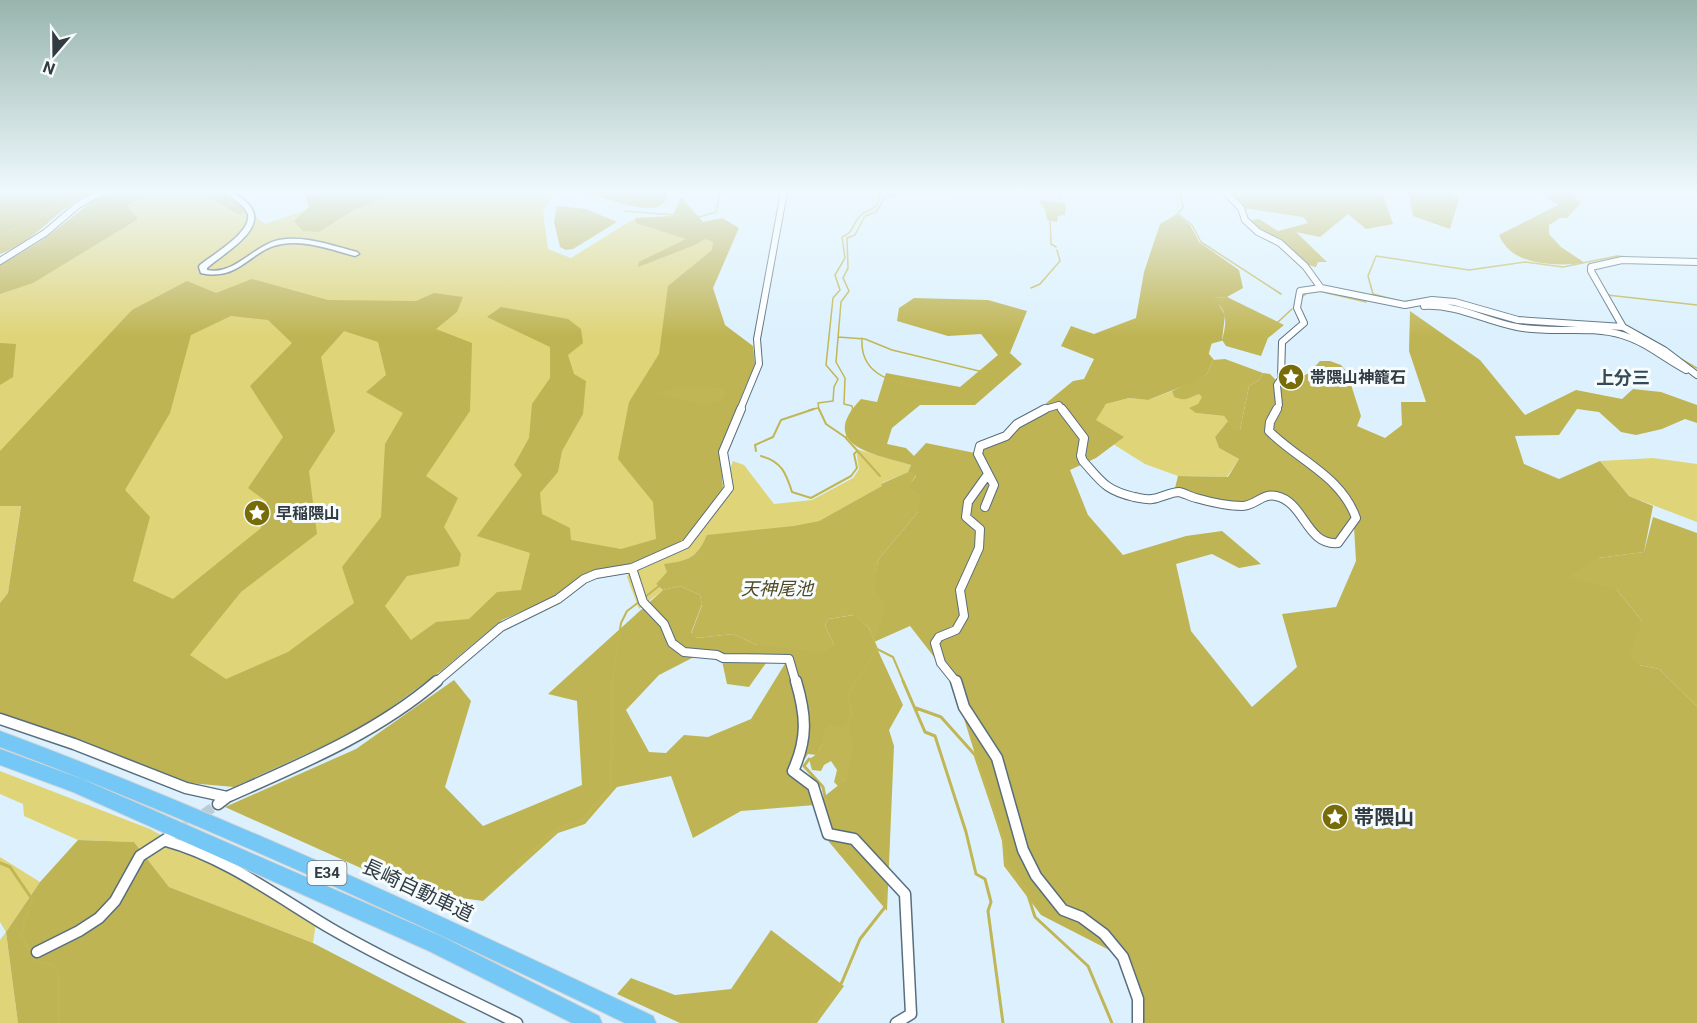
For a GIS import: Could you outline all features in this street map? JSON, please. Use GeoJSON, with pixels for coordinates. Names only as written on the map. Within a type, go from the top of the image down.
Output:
{"type":"FeatureCollection","features":[{"type":"Feature","properties":{"kind":"highway","name":"長崎自動車道"},"geometry":{"type":"LineString","coordinates":[[0,739],[90,771],[308,864],[646,1023]]}},
{"type":"Feature","properties":{"kind":"highway","name":"E34"},"geometry":{"type":"LineString","coordinates":[[0,757],[76,785],[436,944],[592,1023]]}},
{"type":"Feature","properties":{"kind":"street"},"geometry":{"type":"LineString","coordinates":[[0,261],[35,240]]}},
{"type":"Feature","properties":{"kind":"street"},"geometry":{"type":"LineString","coordinates":[[238,240],[208,261],[203,267],[204,271],[210,274],[222,273],[259,249],[285,241],[307,242],[355,254]]}},
{"type":"Feature","properties":{"kind":"street"},"geometry":{"type":"LineString","coordinates":[[218,804],[227,797],[330,751],[366,732],[423,693],[501,627],[558,599],[584,579],[596,574],[632,568],[686,544],[729,488],[723,452],[759,364],[757,339],[775,240]]}},
{"type":"Feature","properties":{"kind":"street"},"geometry":{"type":"LineString","coordinates":[[1273,240],[1305,266],[1321,288]]}},
{"type":"Feature","properties":{"kind":"street"},"geometry":{"type":"LineString","coordinates":[[1623,327],[1591,271],[1591,267],[1622,260],[1697,262]]}},
{"type":"Feature","properties":{"kind":"street"},"geometry":{"type":"LineString","coordinates":[[985,507],[994,485],[978,454],[980,446],[1007,436],[1013,432],[1017,424],[1034,416],[1048,405],[1059,405],[1084,438],[1083,461],[1107,488],[1117,493],[1149,500],[1178,492],[1198,499],[1242,506],[1251,505],[1262,496],[1274,495],[1287,500],[1296,508],[1314,535],[1327,544],[1338,543],[1356,518],[1353,505],[1332,479],[1281,445],[1269,431],[1270,422],[1279,405],[1277,385],[1281,379],[1282,342],[1304,323],[1298,315],[1296,302],[1300,291],[1321,288],[1399,309],[1431,305],[1536,330],[1606,331],[1624,335],[1696,375]]}},
{"type":"Feature","properties":{"kind":"street"},"geometry":{"type":"LineString","coordinates":[[1362,298],[1376,297],[1405,305],[1432,300],[1455,303],[1518,321],[1623,327],[1664,350],[1694,371],[1696,375]]}},
{"type":"Feature","properties":{"kind":"street"},"geometry":{"type":"LineString","coordinates":[[988,474],[968,502],[966,517],[980,529],[979,548],[960,590],[964,616],[956,630],[939,637],[935,643],[941,663],[956,680],[964,707],[997,758],[1023,850],[1036,876],[1063,910],[1081,917],[1104,934],[1123,957],[1138,999],[1138,1023]]}},
{"type":"Feature","properties":{"kind":"street"},"geometry":{"type":"LineString","coordinates":[[632,568],[643,603],[664,624],[672,643],[684,652],[717,655],[723,658],[789,659],[804,708],[803,750],[793,771],[813,786],[828,834],[854,838],[905,894],[911,1014],[896,1023]]}},
{"type":"Feature","properties":{"kind":"street"},"geometry":{"type":"LineString","coordinates":[[0,719],[74,744],[186,788],[227,797]]}},
{"type":"Feature","properties":{"kind":"street"},"geometry":{"type":"LineString","coordinates":[[37,952],[85,929],[104,915],[116,900],[140,855],[154,844],[168,838],[253,881],[332,929],[517,1023]]}},
{"type":"Feature","properties":{"kind":"shaded area"},"geometry":{"type":"Polygon","coordinates":[[[50,240],[547,240],[548,249],[571,258],[600,240],[720,240],[721,252],[681,287],[684,525],[636,556],[562,569],[237,756],[40,488],[0,472],[0,272],[50,240]]]}},
{"type":"Feature","properties":{"kind":"shaded area"},"geometry":{"type":"Polygon","coordinates":[[[104,240],[33,283],[0,294],[0,265],[41,241],[104,240]]]}},
{"type":"Feature","properties":{"kind":"shaded area"},"geometry":{"type":"Polygon","coordinates":[[[684,240],[704,240],[638,267],[639,262],[684,240]]]}},
{"type":"Feature","properties":{"kind":"shaded area"},"geometry":{"type":"Polygon","coordinates":[[[707,240],[734,240],[713,288],[725,325],[753,346],[755,364],[720,448],[723,488],[684,540],[633,563],[587,574],[554,598],[502,620],[441,671],[363,728],[234,787],[189,783],[0,714],[0,603],[8,593],[21,506],[0,506],[0,451],[132,310],[187,281],[216,293],[252,279],[328,300],[416,301],[434,293],[463,297],[457,312],[436,329],[472,343],[470,411],[426,476],[458,498],[444,527],[461,554],[459,566],[407,576],[385,606],[411,640],[436,622],[469,619],[497,592],[521,590],[530,553],[477,536],[522,475],[514,465],[529,438],[532,404],[550,378],[550,347],[487,317],[501,307],[568,319],[581,329],[583,343],[568,355],[574,374],[586,381],[583,414],[562,451],[558,472],[540,493],[542,514],[570,528],[571,540],[621,549],[656,539],[653,502],[618,459],[629,402],[659,354],[668,286],[712,250],[713,242],[707,240]],[[231,316],[191,335],[170,413],[125,490],[150,517],[133,581],[173,599],[261,528],[267,502],[248,488],[283,437],[250,386],[292,343],[268,320],[231,316]],[[344,331],[321,357],[335,431],[309,471],[317,534],[241,592],[190,655],[226,679],[288,652],[354,603],[342,567],[381,517],[385,444],[403,413],[366,392],[386,375],[378,342],[344,331]]]}},
{"type":"Feature","properties":{"kind":"shaded area"},"geometry":{"type":"Polygon","coordinates":[[[1155,240],[1198,240],[1239,270],[1243,288],[1227,297],[1215,298],[1225,315],[1222,340],[1211,343],[1208,354],[1213,360],[1207,374],[1196,381],[1148,400],[1129,398],[1106,404],[1096,420],[1124,437],[1096,458],[1070,470],[1088,515],[1123,555],[1186,536],[1222,531],[1261,564],[1239,568],[1212,554],[1176,564],[1191,631],[1252,707],[1297,667],[1282,614],[1336,607],[1356,561],[1354,527],[1339,545],[1327,546],[1294,510],[1276,499],[1264,500],[1251,507],[1195,501],[1175,488],[1178,476],[1228,477],[1239,459],[1219,448],[1215,437],[1228,421],[1235,430],[1240,430],[1249,386],[1259,380],[1263,373],[1270,374],[1282,386],[1309,373],[1320,361],[1330,361],[1341,365],[1347,372],[1361,416],[1357,426],[1385,438],[1402,425],[1401,402],[1426,402],[1409,351],[1410,311],[1480,360],[1525,415],[1576,390],[1622,399],[1633,389],[1661,392],[1697,405],[1697,423],[1685,419],[1662,429],[1636,435],[1621,432],[1599,412],[1577,409],[1559,435],[1515,436],[1524,464],[1559,479],[1600,461],[1629,496],[1653,506],[1644,552],[1598,558],[1617,590],[1642,621],[1639,665],[1659,669],[1697,706],[1697,1023],[1134,1023],[1133,993],[1117,954],[1041,915],[1004,866],[1002,841],[952,680],[910,626],[874,642],[903,705],[889,730],[894,746],[887,911],[824,836],[815,805],[741,811],[693,838],[671,776],[617,787],[585,824],[558,833],[483,901],[412,891],[225,807],[356,749],[454,680],[471,701],[445,787],[483,826],[582,785],[577,701],[548,694],[663,590],[680,586],[700,595],[702,604],[691,633],[697,638],[733,634],[757,645],[834,645],[825,625],[828,619],[854,615],[869,628],[874,641],[873,589],[878,560],[918,512],[907,488],[916,476],[908,472],[911,465],[867,452],[856,446],[848,438],[845,428],[849,415],[861,399],[877,402],[886,373],[960,387],[998,355],[981,334],[948,336],[897,321],[899,308],[914,298],[988,300],[1027,311],[1010,353],[1022,364],[975,405],[920,405],[892,428],[887,444],[906,448],[914,456],[926,443],[975,453],[1011,432],[1073,381],[1084,379],[1094,359],[1061,346],[1071,326],[1094,334],[1136,318],[1144,272],[1155,240]],[[696,656],[659,675],[626,710],[649,752],[666,753],[684,735],[708,737],[751,719],[786,662],[766,663],[749,687],[727,684],[722,661],[696,656]],[[822,744],[817,755],[808,754],[798,769],[815,804],[846,779],[822,744]]]}},
{"type":"Feature","properties":{"kind":"shaded area"},"geometry":{"type":"Polygon","coordinates":[[[1277,240],[1304,240],[1327,262],[1318,262],[1316,267],[1310,266],[1277,240]]]}},
{"type":"Feature","properties":{"kind":"shaded area"},"geometry":{"type":"Polygon","coordinates":[[[1502,240],[1554,240],[1585,263],[1536,262],[1524,259],[1505,246],[1502,240]]]}},
{"type":"Feature","properties":{"kind":"shaded area"},"geometry":{"type":"Polygon","coordinates":[[[0,343],[16,344],[13,377],[0,385],[0,343]]]}},
{"type":"Feature","properties":{"kind":"shaded area"},"geometry":{"type":"Polygon","coordinates":[[[1172,391],[1174,397],[1199,394],[1203,397],[1196,413],[1224,416],[1228,421],[1215,437],[1219,448],[1239,459],[1227,477],[1178,476],[1145,464],[1113,444],[1123,437],[1095,420],[1106,404],[1129,398],[1148,400],[1172,391]]]}},
{"type":"Feature","properties":{"kind":"shaded area"},"geometry":{"type":"Polygon","coordinates":[[[856,449],[911,465],[908,472],[882,483],[883,486],[819,521],[701,549],[661,579],[656,584],[663,590],[639,609],[627,577],[633,563],[684,540],[723,488],[733,461],[744,465],[774,504],[812,500],[853,478],[859,469],[856,449]]]}},
{"type":"Feature","properties":{"kind":"shaded area"},"geometry":{"type":"Polygon","coordinates":[[[1653,458],[1697,464],[1697,522],[1629,496],[1600,461],[1653,458]]]}},
{"type":"Feature","properties":{"kind":"shaded area"},"geometry":{"type":"Polygon","coordinates":[[[21,505],[8,593],[0,603],[0,506],[21,505]]]}},
{"type":"Feature","properties":{"kind":"shaded area"},"geometry":{"type":"Polygon","coordinates":[[[0,771],[150,829],[316,923],[313,943],[169,887],[134,842],[78,840],[24,816],[23,804],[0,794],[0,771]]]}},
{"type":"Feature","properties":{"kind":"shaded area"},"geometry":{"type":"Polygon","coordinates":[[[78,840],[134,842],[169,887],[313,943],[467,1023],[18,1023],[6,932],[40,882],[78,840]]]}},
{"type":"Feature","properties":{"kind":"shaded area"},"geometry":{"type":"Polygon","coordinates":[[[0,857],[40,882],[6,932],[0,922],[0,857]]]}},
{"type":"Feature","properties":{"kind":"shaded area"},"geometry":{"type":"Polygon","coordinates":[[[771,930],[844,986],[817,1023],[680,1023],[617,994],[631,978],[675,995],[731,989],[771,930]]]}},
{"type":"Feature","properties":{"kind":"shaded area"},"geometry":{"type":"Polygon","coordinates":[[[6,932],[18,1023],[0,1023],[0,940],[6,932]]]}},
{"type":"Feature","properties":{"kind":"water"},"geometry":{"type":"Polygon","coordinates":[[[0,240],[27,240],[13,248],[0,254],[0,240]]]}},
{"type":"Feature","properties":{"kind":"water"},"geometry":{"type":"Polygon","coordinates":[[[558,240],[588,240],[573,249],[566,250],[560,247],[558,240]]]}},
{"type":"Feature","properties":{"kind":"water"},"geometry":{"type":"Polygon","coordinates":[[[1227,297],[1284,325],[1268,338],[1261,356],[1226,346],[1222,340],[1224,314],[1214,301],[1215,298],[1227,297]]]}},
{"type":"Feature","properties":{"kind":"water"},"geometry":{"type":"Polygon","coordinates":[[[1225,359],[1263,373],[1259,380],[1249,386],[1240,430],[1235,431],[1224,416],[1196,413],[1189,408],[1198,404],[1202,397],[1199,394],[1182,399],[1174,397],[1172,391],[1207,374],[1213,360],[1225,359]]]}},
{"type":"Feature","properties":{"kind":"water"},"geometry":{"type":"Polygon","coordinates":[[[677,387],[722,388],[725,389],[725,395],[719,402],[701,404],[658,393],[677,387]]]}},
{"type":"Feature","properties":{"kind":"water","name":"天神尾池"},"geometry":{"type":"Polygon","coordinates":[[[908,472],[916,475],[908,488],[921,494],[918,512],[878,560],[874,589],[886,605],[874,642],[869,628],[853,615],[828,619],[825,625],[834,645],[825,653],[757,645],[733,634],[697,638],[691,634],[702,605],[700,595],[680,586],[663,590],[656,584],[667,572],[664,564],[691,557],[707,535],[794,526],[819,521],[882,486],[881,484],[908,472]]]}},
{"type":"Feature","properties":{"kind":"water"},"geometry":{"type":"Polygon","coordinates":[[[1653,517],[1697,533],[1697,706],[1659,669],[1639,665],[1630,655],[1642,621],[1617,590],[1569,577],[1598,558],[1644,552],[1653,517]]]}},
{"type":"Feature","properties":{"kind":"water"},"geometry":{"type":"Polygon","coordinates":[[[830,725],[847,727],[854,744],[846,779],[839,787],[834,782],[837,770],[831,761],[824,765],[821,771],[812,770],[809,759],[819,751],[824,729],[830,725]]]}},
{"type":"Feature","properties":{"kind":"waterway"},"geometry":{"type":"LineString","coordinates":[[819,410],[818,403],[833,401],[834,387],[838,379],[826,365],[833,298],[840,290],[835,275],[845,258],[842,240]]}},
{"type":"Feature","properties":{"kind":"waterway"},"geometry":{"type":"LineString","coordinates":[[838,337],[841,302],[849,291],[843,278],[848,268],[847,240]]}},
{"type":"Feature","properties":{"kind":"waterway"},"geometry":{"type":"LineString","coordinates":[[1051,240],[1051,244],[1056,247]]}},
{"type":"Feature","properties":{"kind":"waterway"},"geometry":{"type":"LineString","coordinates":[[1200,240],[1281,294]]}},
{"type":"Feature","properties":{"kind":"waterway"},"geometry":{"type":"LineString","coordinates":[[1031,288],[1040,284],[1060,261],[1057,250]]}},
{"type":"Feature","properties":{"kind":"waterway"},"geometry":{"type":"LineString","coordinates":[[1426,298],[1403,302],[1373,294],[1368,276],[1376,256],[1469,270],[1525,262],[1563,267],[1617,256],[1627,257]]}},
{"type":"Feature","properties":{"kind":"waterway"},"geometry":{"type":"LineString","coordinates":[[1319,291],[1366,302]]}},
{"type":"Feature","properties":{"kind":"waterway"},"geometry":{"type":"LineString","coordinates":[[1301,302],[1302,297],[1308,292]]}},
{"type":"Feature","properties":{"kind":"waterway"},"geometry":{"type":"LineString","coordinates":[[1607,295],[1697,305]]}},
{"type":"Feature","properties":{"kind":"waterway"},"geometry":{"type":"LineString","coordinates":[[1278,322],[1292,309]]}},
{"type":"Feature","properties":{"kind":"waterway"},"geometry":{"type":"LineString","coordinates":[[838,337],[862,339]]}},
{"type":"Feature","properties":{"kind":"waterway"},"geometry":{"type":"LineString","coordinates":[[838,337],[836,362],[845,378],[844,404],[852,406],[853,409]]}},
{"type":"Feature","properties":{"kind":"waterway"},"geometry":{"type":"LineString","coordinates":[[862,339],[892,350],[979,371],[993,370]]}},
{"type":"Feature","properties":{"kind":"waterway"},"geometry":{"type":"LineString","coordinates":[[862,339],[863,353],[869,365],[877,373],[902,383],[943,390]]}},
{"type":"Feature","properties":{"kind":"waterway"},"geometry":{"type":"LineString","coordinates":[[1213,360],[1208,354],[1211,343],[1222,340]]}},
{"type":"Feature","properties":{"kind":"waterway"},"geometry":{"type":"LineString","coordinates":[[1681,359],[1697,368]]}},
{"type":"Feature","properties":{"kind":"waterway"},"geometry":{"type":"LineString","coordinates":[[809,410],[818,408]]}},
{"type":"Feature","properties":{"kind":"waterway"},"geometry":{"type":"LineString","coordinates":[[756,451],[755,445],[773,437],[781,420],[814,409]]}},
{"type":"Feature","properties":{"kind":"waterway"},"geometry":{"type":"LineString","coordinates":[[819,409],[826,424],[845,437],[880,476]]}},
{"type":"Feature","properties":{"kind":"waterway"},"geometry":{"type":"LineString","coordinates":[[846,438],[848,435],[847,422],[853,409]]}},
{"type":"Feature","properties":{"kind":"waterway"},"geometry":{"type":"LineString","coordinates":[[761,456],[774,461],[782,469],[792,492],[811,498],[851,476],[857,468],[854,454],[856,452]]}},
{"type":"Feature","properties":{"kind":"waterway"},"geometry":{"type":"LineString","coordinates":[[645,597],[659,586]]}},
{"type":"Feature","properties":{"kind":"waterway"},"geometry":{"type":"LineString","coordinates":[[612,683],[621,623],[627,611],[639,602]]}},
{"type":"Feature","properties":{"kind":"waterway"},"geometry":{"type":"LineString","coordinates":[[874,642],[877,649]]}},
{"type":"Feature","properties":{"kind":"waterway"},"geometry":{"type":"LineString","coordinates":[[855,683],[877,649]]}},
{"type":"Feature","properties":{"kind":"waterway"},"geometry":{"type":"LineString","coordinates":[[877,649],[893,657],[904,683]]}},
{"type":"Feature","properties":{"kind":"waterway"},"geometry":{"type":"LineString","coordinates":[[518,864],[558,829],[583,820],[611,787],[612,681]]}},
{"type":"Feature","properties":{"kind":"waterway"},"geometry":{"type":"LineString","coordinates":[[847,728],[852,712],[848,696],[856,681]]}},
{"type":"Feature","properties":{"kind":"waterway"},"geometry":{"type":"LineString","coordinates":[[903,681],[925,732],[935,736],[966,832],[976,874],[985,879],[991,902],[988,911],[1003,1023]]}},
{"type":"Feature","properties":{"kind":"waterway"},"geometry":{"type":"LineString","coordinates":[[916,708],[941,717],[975,755],[1004,840],[1007,866],[1026,889],[1035,917],[1088,966],[1112,1023]]}},
{"type":"Feature","properties":{"kind":"waterway"},"geometry":{"type":"LineString","coordinates":[[809,759],[804,766],[823,787],[831,827]]}},
{"type":"Feature","properties":{"kind":"waterway"},"geometry":{"type":"LineString","coordinates":[[812,1023],[842,982],[860,939],[885,907],[885,885],[838,841]]}},
{"type":"Feature","properties":{"kind":"waterway"},"geometry":{"type":"LineString","coordinates":[[0,863],[10,867],[32,899],[21,935],[36,962],[54,965],[59,976],[59,1023]]}},
{"type":"Feature","properties":{"kind":"tunnel"},"geometry":{"type":"LineString","coordinates":[[180,830],[218,804]]}},
{"type":"Feature","properties":{"kind":"place","name":"帯隈山神籠石"},"geometry":{"type":"Point","coordinates":[1291,377]}},
{"type":"Feature","properties":{"kind":"place","name":"早稲隈山"},"geometry":{"type":"Point","coordinates":[257,513]}},
{"type":"Feature","properties":{"kind":"place","name":"帯隈山"},"geometry":{"type":"Point","coordinates":[1335,817]}},
{"type":"Feature","properties":{"kind":"district","name":"上分三"},"geometry":{"type":"Point","coordinates":[1623,377]}}]}
